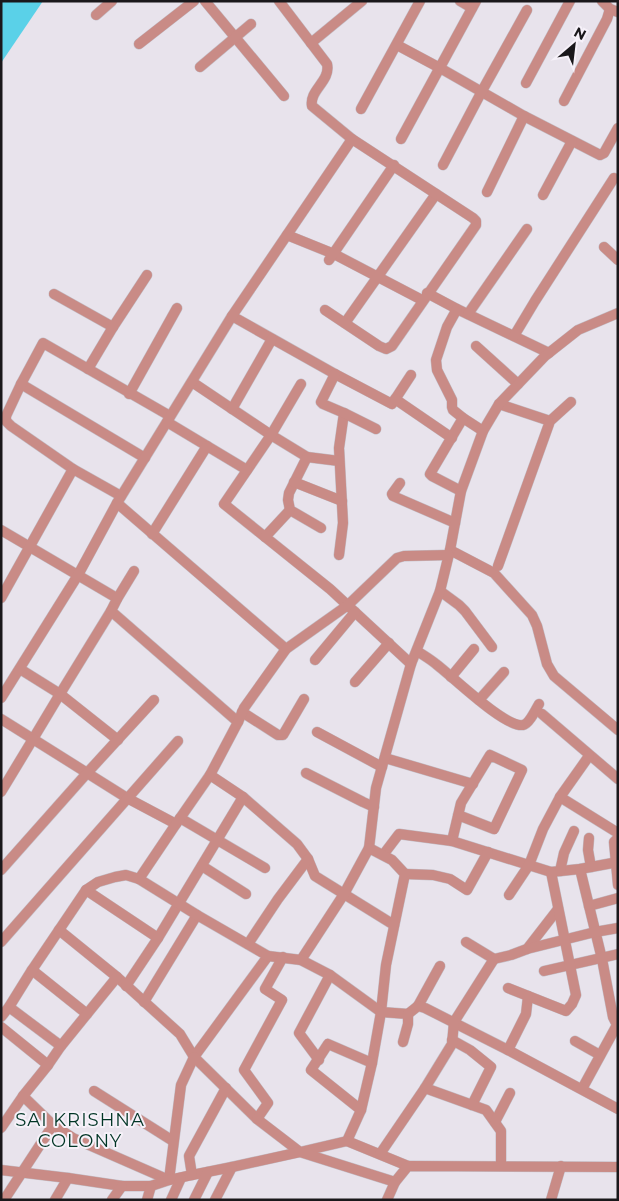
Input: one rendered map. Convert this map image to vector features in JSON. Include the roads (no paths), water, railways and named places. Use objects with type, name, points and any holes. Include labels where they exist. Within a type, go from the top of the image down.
[{"type":"street","points":[[96,15],[112,1]]},
{"type":"street","points":[[140,44],[194,1]]},
{"type":"street","points":[[206,1],[284,96]]},
{"type":"street","points":[[279,1],[327,64],[326,76],[312,97],[312,106],[352,139],[476,221],[476,225],[392,346],[386,349],[379,346],[325,310]]},
{"type":"street","points":[[310,43],[362,1]]},
{"type":"street","points":[[361,110],[420,1]]},
{"type":"street","points":[[400,139],[474,5],[460,1]]},
{"type":"street","points":[[526,83],[570,1]]},
{"type":"street","points":[[564,101],[607,19],[614,10],[602,1]]},
{"type":"street","points":[[444,166],[482,91],[527,10]]},
{"type":"street","points":[[200,67],[251,24]]},
{"type":"street","points":[[397,45],[524,116],[600,155],[602,155],[618,128]]},
{"type":"street","points":[[486,192],[524,116]]},
{"type":"street","points":[[1,698],[78,575],[119,500],[232,316],[352,139]]},
{"type":"street","points":[[542,194],[572,141]]},
{"type":"street","points":[[332,257],[394,165]]},
{"type":"street","points":[[514,336],[534,301],[614,178]]},
{"type":"street","points":[[345,324],[436,194]]},
{"type":"street","points":[[468,314],[527,229]]},
{"type":"street","points":[[287,235],[332,257],[468,314],[549,353]]},
{"type":"street","points":[[604,247],[618,260]]},
{"type":"street","points":[[88,369],[147,275]]},
{"type":"street","points":[[54,294],[113,327]]},
{"type":"street","points":[[129,394],[177,308]]},
{"type":"street","points":[[456,309],[447,327],[436,360],[437,370],[452,400],[452,407],[463,418],[483,431]]},
{"type":"street","points":[[301,960],[344,894],[369,848],[376,788],[411,664],[440,591],[450,552],[460,491],[483,431],[499,404],[549,353],[578,330],[618,313]]},
{"type":"street","points":[[232,316],[392,404],[411,375]]},
{"type":"street","points":[[232,409],[272,339]]},
{"type":"street","points":[[247,470],[129,394],[43,343],[6,416],[6,421],[11,426],[119,500],[152,534],[286,649]]},
{"type":"street","points":[[476,346],[518,384]]},
{"type":"street","points":[[335,374],[322,402],[323,404],[376,429]]},
{"type":"street","points":[[192,382],[307,457],[339,461]]},
{"type":"street","points":[[21,384],[145,458]]},
{"type":"street","points":[[301,384],[272,435],[224,504],[330,589],[411,664]]},
{"type":"street","points":[[395,399],[452,438]]},
{"type":"street","points":[[498,566],[549,422],[571,402]]},
{"type":"street","points":[[499,404],[549,422]]},
{"type":"street","points":[[339,555],[343,523],[338,448],[344,413]]},
{"type":"street","points":[[460,491],[430,474],[463,418]]},
{"type":"street","points":[[152,534],[207,446]]},
{"type":"street","points":[[307,457],[289,493],[288,500],[290,510],[320,528]]},
{"type":"street","points":[[1,598],[5,583],[30,547],[73,468]]},
{"type":"street","points":[[294,482],[342,501]]},
{"type":"street","points":[[400,482],[392,494],[393,496],[455,523]]},
{"type":"street","points":[[265,537],[290,510]]},
{"type":"street","points":[[1,530],[117,599]]},
{"type":"street","points":[[315,660],[352,609],[397,558],[450,552],[489,569],[499,578],[535,620],[547,664],[554,676],[618,730]]},
{"type":"street","points":[[1,792],[134,571]]},
{"type":"street","points":[[440,591],[465,611],[492,647]]},
{"type":"street","points":[[139,880],[210,775],[240,717],[286,649],[352,609]]},
{"type":"street","points":[[111,611],[240,717],[278,735],[283,735],[304,699]]},
{"type":"street","points":[[354,682],[389,642]]},
{"type":"street","points":[[452,677],[474,649]]},
{"type":"street","points":[[416,651],[502,717],[516,724],[526,724],[539,704]]},
{"type":"street","points":[[20,669],[60,694],[118,740]]},
{"type":"street","points":[[480,700],[504,672]]},
{"type":"street","points":[[1,870],[154,700]]},
{"type":"street","points":[[542,714],[618,779]]},
{"type":"street","points":[[1,719],[128,798],[218,840],[265,868]]},
{"type":"street","points":[[317,732],[384,763],[473,784]]},
{"type":"street","points":[[1,942],[178,741]]},
{"type":"street","points":[[452,841],[458,815],[461,803],[490,755],[522,770],[494,829],[458,815]]},
{"type":"street","points":[[509,895],[529,865],[543,829],[560,797],[589,756]]},
{"type":"street","points":[[306,773],[374,807]]},
{"type":"street","points":[[210,775],[243,797],[297,844],[308,859],[315,876],[394,925]]},
{"type":"street","points":[[126,986],[158,938],[243,797]]},
{"type":"street","points":[[560,797],[618,833]]},
{"type":"street","points":[[508,988],[566,1011],[572,1004],[576,994],[558,909],[556,871],[574,831]]},
{"type":"street","points":[[383,856],[399,834],[452,841],[529,865],[556,871],[616,863]]},
{"type":"street","points":[[589,838],[588,850],[591,867]]},
{"type":"street","points":[[618,838],[614,842],[618,885]]},
{"type":"street","points":[[369,848],[392,860],[405,874],[433,875],[450,879],[467,890],[488,852]]},
{"type":"street","points":[[248,944],[278,898],[308,859]]},
{"type":"street","points":[[202,866],[246,894]]},
{"type":"street","points":[[580,869],[602,959],[613,988],[617,1025],[582,1089]]},
{"type":"street","points":[[347,1141],[361,1110],[372,1062],[381,1012],[386,965],[405,874]]},
{"type":"street","points":[[1,1017],[86,890],[98,882],[126,875],[139,880],[268,956],[301,960],[330,975],[381,1012],[408,1014],[418,1006],[440,966]]},
{"type":"street","points":[[86,890],[158,938]]},
{"type":"street","points":[[589,906],[618,898]]},
{"type":"street","points":[[527,949],[558,909]]},
{"type":"street","points":[[144,1002],[197,915]]},
{"type":"street","points":[[380,1154],[425,1088],[452,1044],[454,1022],[494,959],[565,939],[618,928]]},
{"type":"street","points":[[59,930],[117,977],[180,1034],[194,1057],[257,1119],[300,1152],[395,1182]]},
{"type":"street","points":[[466,942],[494,959]]},
{"type":"street","points":[[544,971],[618,954]]},
{"type":"street","points":[[168,1180],[181,1085],[194,1057],[268,956]]},
{"type":"street","points":[[257,1119],[268,1103],[244,1070],[282,1000],[265,989],[283,957]]},
{"type":"street","points":[[32,970],[88,1014]]},
{"type":"street","points":[[318,1060],[300,1033],[330,975]]},
{"type":"street","points":[[1,1128],[61,1046],[117,977]]},
{"type":"street","points":[[508,1050],[526,1014],[528,996]]},
{"type":"street","points":[[418,1006],[454,1022],[618,1109]]},
{"type":"street","points":[[9,1007],[61,1046]]},
{"type":"street","points":[[403,1042],[408,1024],[408,1014]]},
{"type":"street","points":[[1,1026],[48,1065]]},
{"type":"street","points":[[452,1040],[470,1050],[491,1067],[472,1105]]},
{"type":"street","points":[[575,1041],[600,1055]]},
{"type":"street","points":[[361,1110],[311,1070],[328,1044],[372,1062]]},
{"type":"street","points":[[192,1174],[189,1156],[226,1088]]},
{"type":"street","points":[[425,1088],[486,1110],[501,1131],[502,1165]]},
{"type":"street","points":[[94,1090],[173,1141]]},
{"type":"street","points":[[495,1122],[510,1093]]},
{"type":"street","points":[[23,1096],[53,1125],[73,1138],[168,1180]]},
{"type":"street","points":[[4,1200],[53,1125]]},
{"type":"street","points":[[1,1170],[122,1186],[152,1186],[192,1174],[347,1141],[408,1166],[618,1166]]},
{"type":"street","points":[[387,1200],[395,1182],[408,1166]]},
{"type":"street","points":[[554,1199],[561,1166]]},
{"type":"street","points":[[215,1200],[232,1167]]},
{"type":"street","points":[[194,1200],[208,1172]]},
{"type":"street","points":[[55,1200],[68,1178]]},
{"type":"street","points":[[172,1200],[181,1178]]},
{"type":"street","points":[[112,1200],[122,1186]]},
{"type":"street","points":[[147,1200],[152,1186]]},
{"type":"water","points":[[1,1],[43,1],[1,63]]},
{"type":"district","name":"SAI KRISHNA COLONY","points":[[80,1130]]}]
